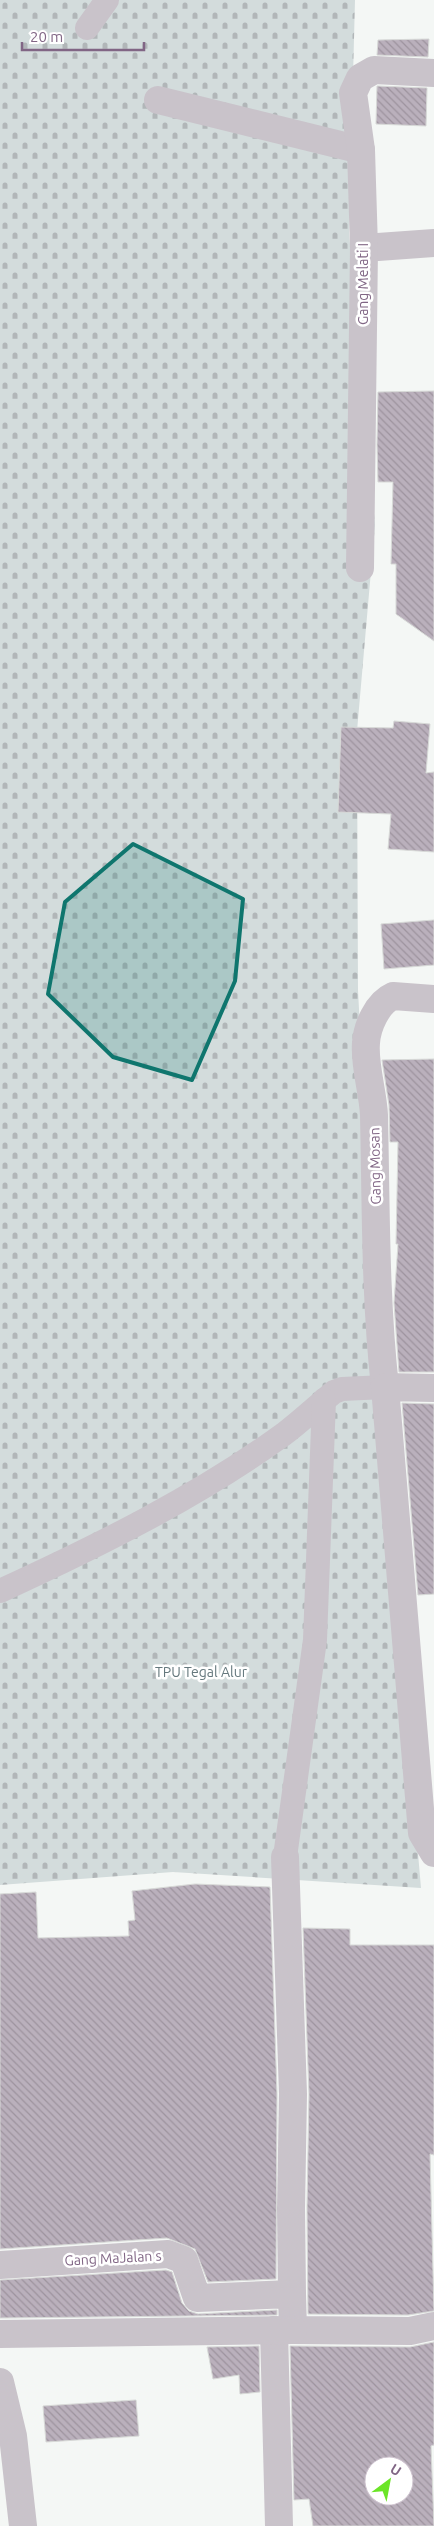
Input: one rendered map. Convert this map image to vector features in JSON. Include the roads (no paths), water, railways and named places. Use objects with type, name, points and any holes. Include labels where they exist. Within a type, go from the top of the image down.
[{"type":"street","name":"Gang Melati I","points":[[360,568],[364,248],[361,150],[353,93],[360,78],[374,70],[434,73]]},
{"type":"street","points":[[158,100],[361,150]]},
{"type":"street","points":[[364,248],[434,242]]},
{"type":"street","name":"Gang Mosan","points":[[385,1387],[377,1254],[374,1104],[366,1044],[373,1018],[387,999],[393,996],[434,1000]]},
{"type":"street","points":[[434,1388],[385,1387],[422,1833],[434,1853]]},
{"type":"street","points":[[279,2526],[284,2330],[292,2294],[290,2208],[293,2094],[285,1857]]},
{"type":"street","name":"Gang MaJalan s","points":[[0,2265],[168,2254],[184,2260],[197,2298],[292,2294]]},
{"type":"street","points":[[0,2334],[284,2330],[410,2331],[434,2326]]},
{"type":"street","points":[[0,2382],[13,2436],[23,2526]]},
{"type":"lane","points":[[87,28],[107,0]]},
{"type":"lane","points":[[0,1591],[70,1559],[213,1481],[285,1433],[324,1400],[342,1389],[385,1387]]},
{"type":"lane","points":[[285,1857],[315,1640],[324,1400]]},
{"type":"park label","name":"TPU Tegal Alur","points":[[201,1672]]}]
